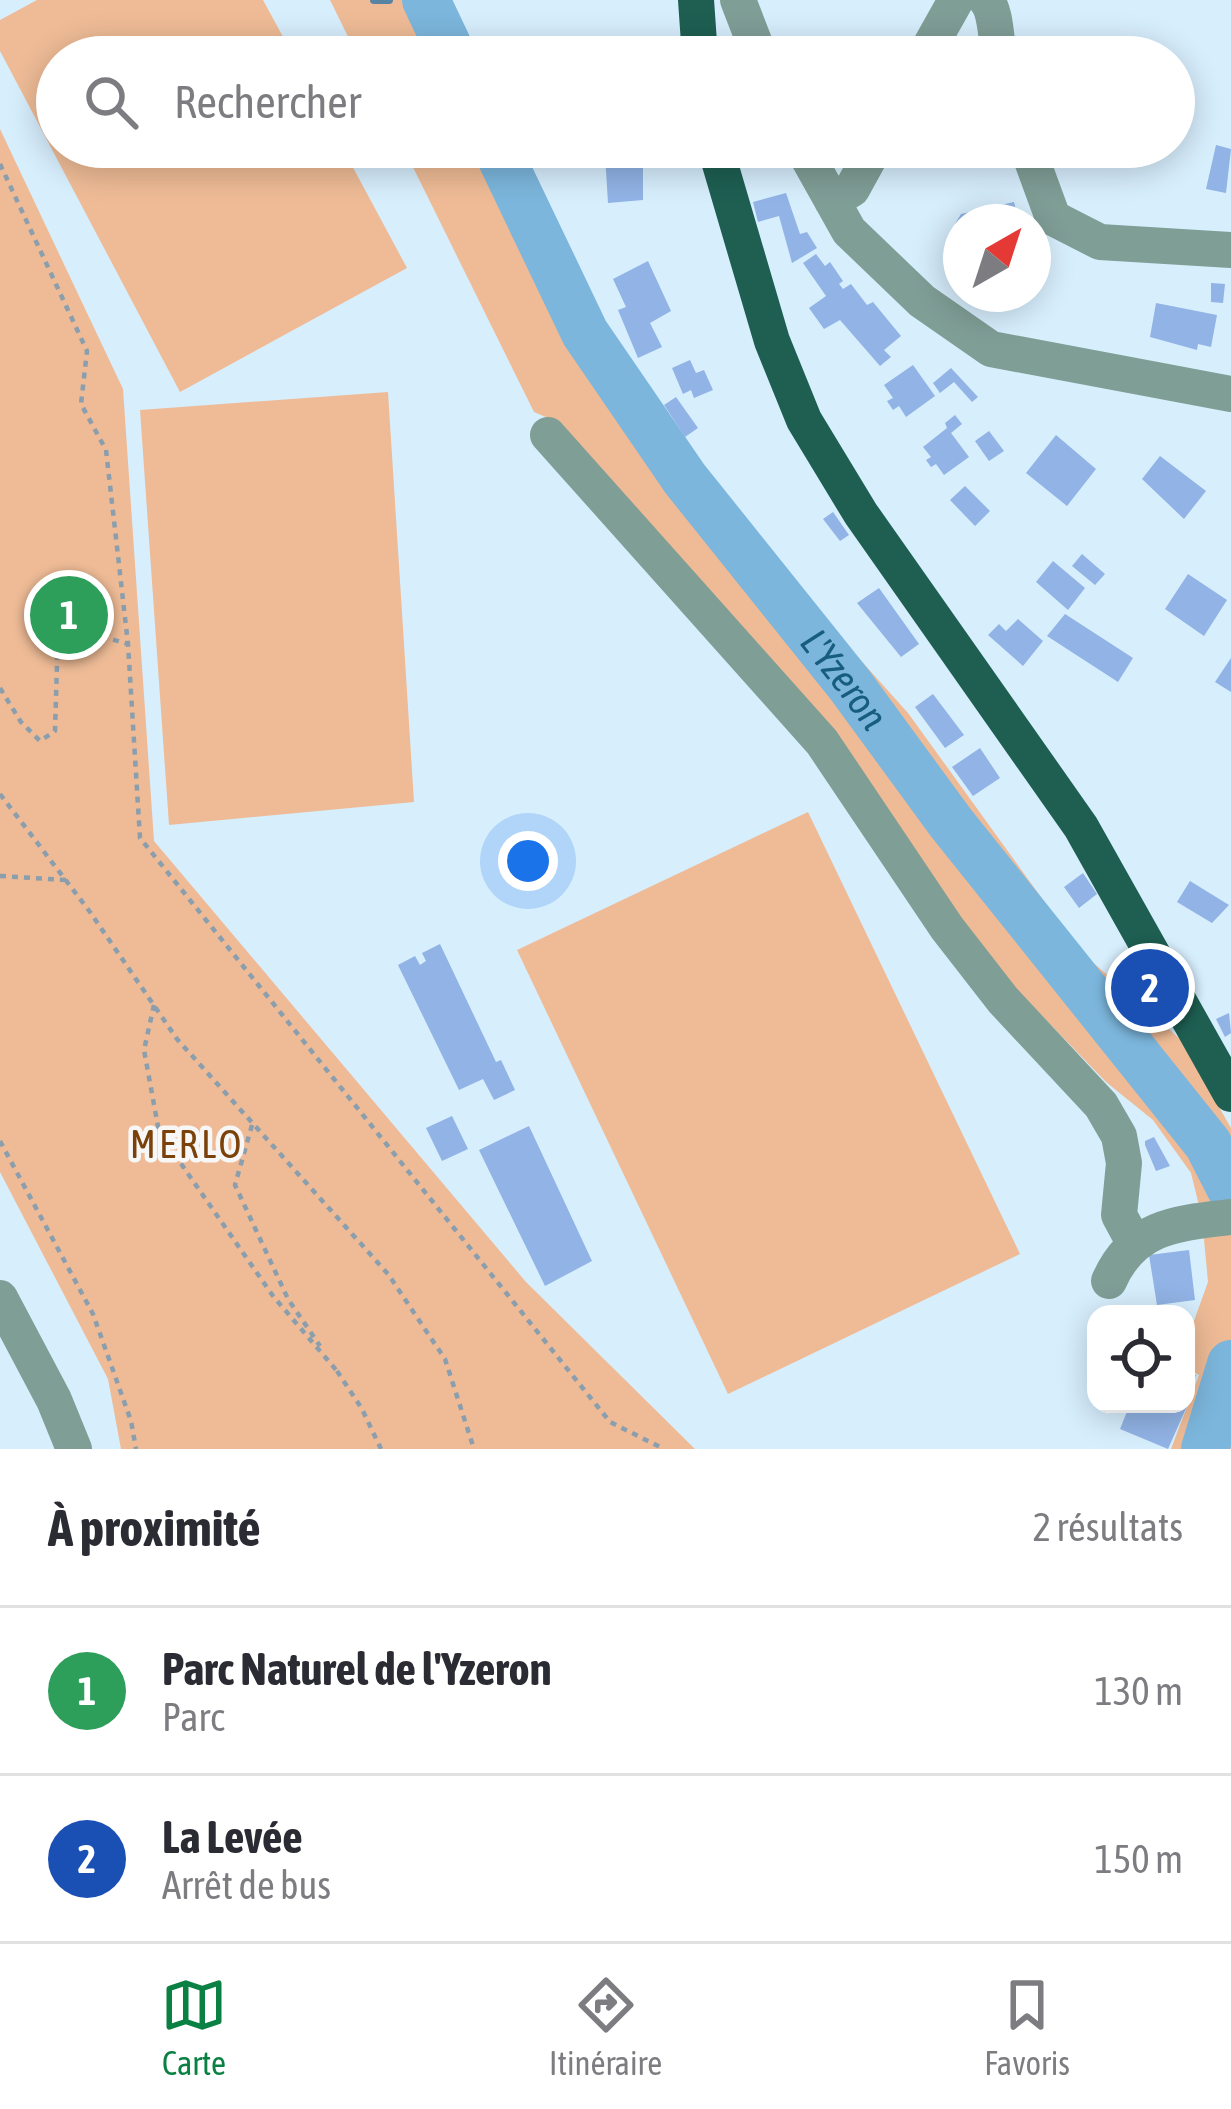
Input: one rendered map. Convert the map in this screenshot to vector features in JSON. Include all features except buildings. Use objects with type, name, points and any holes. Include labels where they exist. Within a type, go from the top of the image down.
[{"type":"main road","points":[[696,0],[699,36]]},
{"type":"main road","points":[[721,168],[772,341],[805,420],[861,514],[1081,827],[1231,1094]]},
{"type":"street","points":[[738,0],[752,36]]},
{"type":"street","points":[[936,36],[956,0]]},
{"type":"street","points":[[814,168],[841,216],[922,301],[991,349],[1231,394]]},
{"type":"street","points":[[841,216],[864,168]]},
{"type":"street","points":[[1035,168],[1053,218],[1100,242],[1231,250]]},
{"type":"street","points":[[548,435],[822,742],[975,964],[1101,1105],[1119,1136],[1124,1163],[1119,1215],[1133,1241]]},
{"type":"street","points":[[1109,1281],[1133,1241],[1214,1219]]},
{"type":"street","points":[[0,1298],[54,1400],[74,1449]]},
{"type":"path","points":[[0,164],[88,351],[81,404],[106,450],[128,644],[140,838],[610,1422],[664,1449]]},
{"type":"path","points":[[0,688],[21,722],[40,741],[55,731],[58,597],[73,589],[111,639],[128,644]]},
{"type":"path","points":[[0,794],[177,1039],[388,1274],[445,1359],[474,1449]]},
{"type":"path","points":[[0,876],[66,880]]},
{"type":"path","points":[[154,1005],[144,1050],[159,1132],[273,1296],[337,1371]]},
{"type":"path","points":[[252,1125],[235,1185],[288,1299],[337,1371],[381,1449]]},
{"type":"path","points":[[0,1141],[93,1314],[131,1421],[136,1449]]},
{"type":"shaded area","points":[[37,0],[263,0],[283,36],[36,36],[36,119],[0,51],[0,20]]},
{"type":"shaded area","points":[[330,0],[445,0],[458,36],[348,36]]},
{"type":"shaded area","points":[[0,129],[123,389],[154,841],[526,1282],[695,1449],[121,1449],[108,1379],[0,1172]]},
{"type":"shaded area","points":[[62,168],[353,168],[407,268],[180,392]]},
{"type":"shaded area","points":[[413,168],[522,168],[640,387],[778,568],[908,713],[1080,951],[1180,1039],[1231,1128],[1231,1449],[1171,1449],[1185,1413],[1195,1413],[1199,1375],[1195,1373],[1195,1318],[1208,1282],[1202,1218],[1191,1173],[1153,1120],[1106,1082],[960,931],[562,424],[534,412]]},
{"type":"shaded area","points":[[388,392],[414,802],[169,825],[140,410]]},
{"type":"shaded area","points":[[808,812],[1020,1254],[728,1394],[517,950]]},
{"type":"waterway","points":[[374,0],[389,0]]},
{"type":"waterway","name":"L'Yzeron","points":[[426,0],[443,36]]},
{"type":"waterway","name":"L'Yzeron","points":[[506,168],[585,333],[685,479],[1208,1144],[1231,1189]]},
{"type":"waterway","name":"L'Yzeron","points":[[1205,1449],[1231,1364]]},
{"type":"place","name":"Parc Naturel de l'Yzeron","points":[[69,615]]},
{"type":"place","name":"La Levée","points":[[1150,988]]},
{"type":"district","name":"MERLO","points":[[187,1144]]}]
